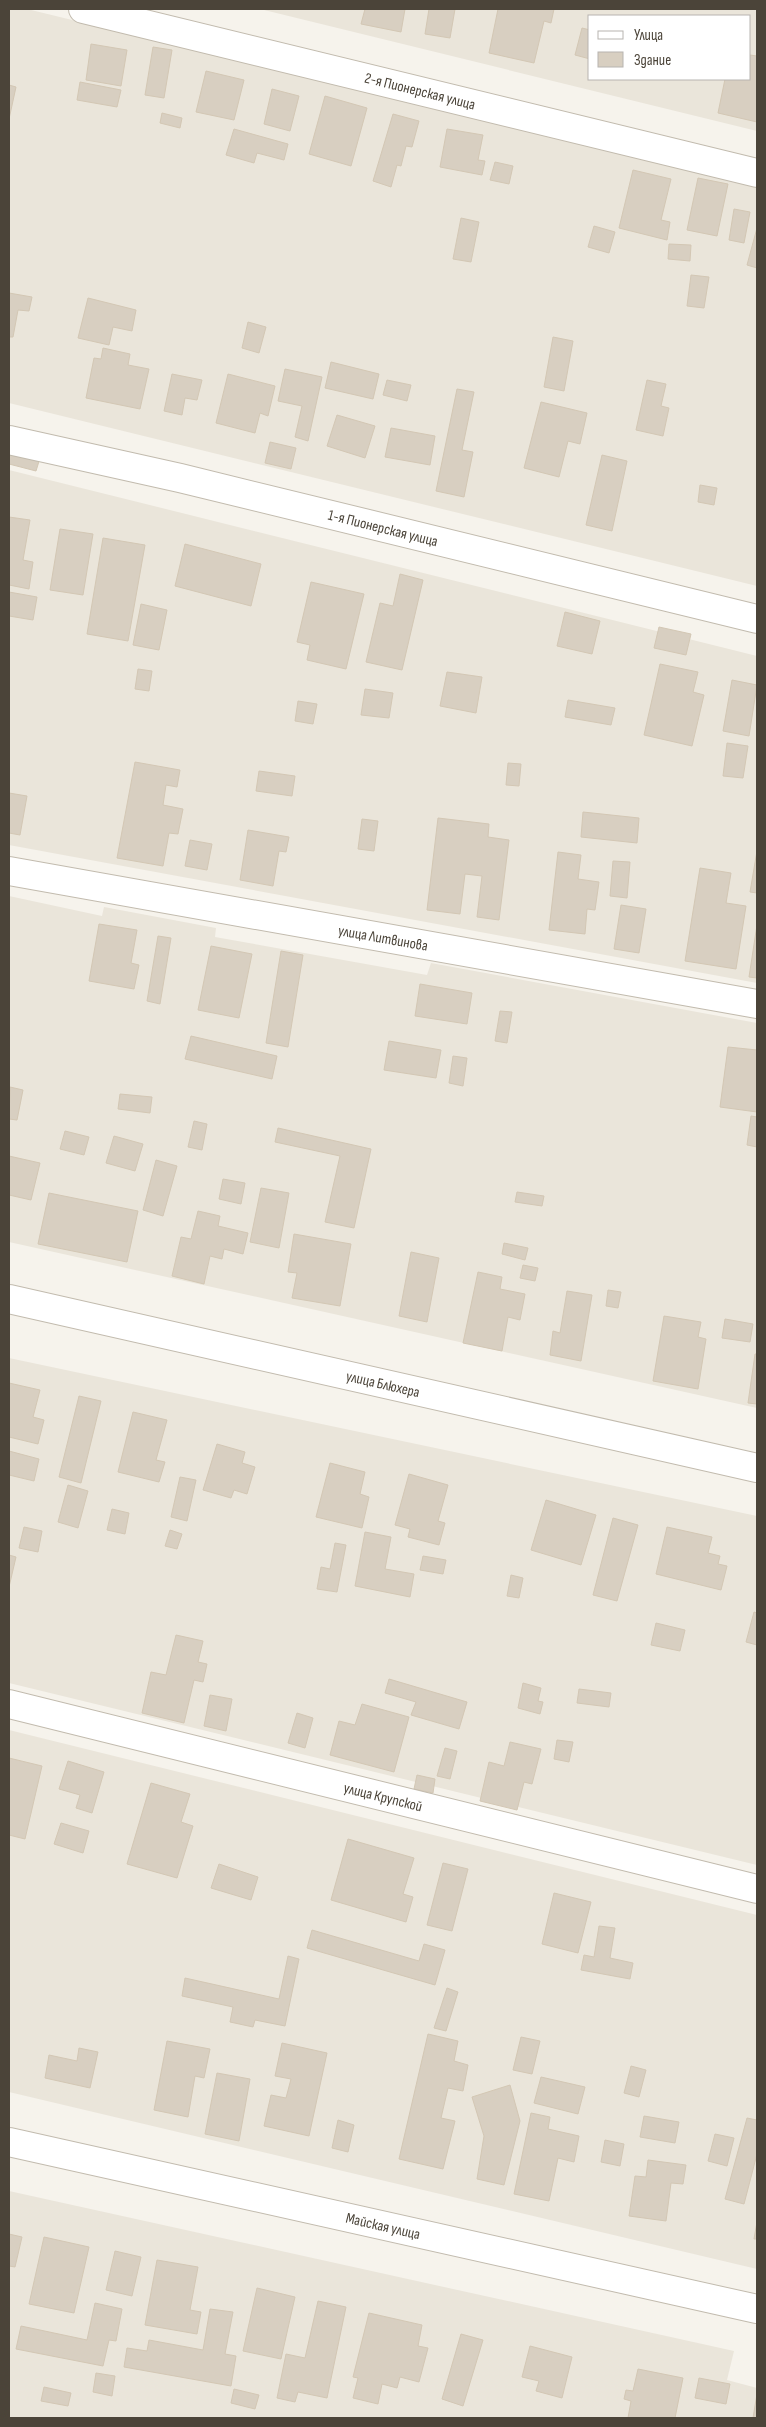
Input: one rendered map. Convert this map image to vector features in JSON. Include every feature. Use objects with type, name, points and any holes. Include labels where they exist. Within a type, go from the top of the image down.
[{"type":"street","name":"2-я Пионерская улица","points":[[83,9],[757,173]]},
{"type":"street","name":"1-я Пионерская улица","points":[[9,440],[180,478],[757,618]]},
{"type":"street","name":"улица Литвинова","points":[[9,871],[757,1004]]},
{"type":"street","name":"улица Блюхера","points":[[9,1299],[757,1468]]},
{"type":"street","name":"улица Крупской","points":[[9,1704],[757,1889]]},
{"type":"street","name":"Майская улица","points":[[9,2142],[757,2309]]},
{"type":"shaded area","points":[[9,9],[27,9],[757,187],[757,586],[9,403]]},
{"type":"shaded area","points":[[260,9],[757,9],[757,131]]},
{"type":"shaded area","points":[[9,470],[757,656],[757,983],[9,845]]},
{"type":"shaded area","points":[[9,896],[102,916],[104,907],[216,928],[215,937],[427,975],[431,963],[757,1023],[757,1408],[9,1242]]},
{"type":"shaded area","points":[[9,1358],[757,1516],[757,1865],[9,1683]]},
{"type":"shaded area","points":[[9,1730],[757,1915],[757,2269],[9,2092]]},
{"type":"shaded area","points":[[9,2191],[734,2351],[727,2380],[757,2388],[757,2418],[9,2418]]},
{"type":"building","points":[[365,9],[405,9],[401,32],[361,24]]},
{"type":"building","points":[[429,9],[455,9],[450,38],[425,34]]},
{"type":"building","points":[[498,9],[554,9],[551,23],[544,21],[534,63],[489,53]]},
{"type":"building","points":[[582,28],[588,30],[588,58],[575,55]]},
{"type":"building","points":[[91,44],[127,50],[121,86],[86,80]]},
{"type":"building","points":[[153,47],[172,50],[164,98],[145,95]]},
{"type":"building","points":[[751,55],[757,56],[757,122],[718,113],[725,80],[751,80]]},
{"type":"building","points":[[206,71],[244,80],[234,120],[196,112]]},
{"type":"building","points":[[80,82],[121,90],[117,107],[77,100]]},
{"type":"building","points":[[9,85],[16,87],[9,119]]},
{"type":"building","points":[[272,89],[299,96],[290,131],[264,124]]},
{"type":"building","points":[[325,96],[367,108],[351,166],[309,154]]},
{"type":"building","points":[[162,113],[182,118],[180,128],[160,123]]},
{"type":"building","points":[[393,114],[419,121],[412,147],[406,146],[401,166],[397,165],[391,187],[373,181]]},
{"type":"building","points":[[234,129],[288,144],[284,160],[257,153],[254,163],[226,155]]},
{"type":"building","points":[[447,129],[483,135],[478,160],[485,161],[482,175],[440,167]]},
{"type":"building","points":[[495,162],[513,166],[509,184],[490,180]]},
{"type":"building","points":[[633,170],[671,179],[661,220],[670,222],[667,240],[619,228]]},
{"type":"building","points":[[698,178],[728,184],[717,236],[687,230]]},
{"type":"building","points":[[734,209],[750,212],[744,243],[729,240]]},
{"type":"building","points":[[461,218],[479,222],[471,262],[453,259]]},
{"type":"building","points":[[594,226],[615,232],[609,253],[588,247]]},
{"type":"building","points":[[757,228],[757,268],[747,265]]},
{"type":"building","points":[[669,244],[691,245],[690,261],[668,259]]},
{"type":"building","points":[[691,275],[709,277],[704,308],[687,306]]},
{"type":"building","points":[[9,293],[32,297],[29,311],[18,310],[13,337],[9,337]]},
{"type":"building","points":[[88,298],[136,310],[132,331],[113,327],[109,345],[78,338]]},
{"type":"building","points":[[248,322],[266,327],[259,353],[242,348]]},
{"type":"building","points":[[553,337],[573,341],[564,391],[544,387]]},
{"type":"building","points":[[103,348],[130,354],[128,365],[149,369],[140,409],[86,398],[94,358],[101,359]]},
{"type":"building","points":[[331,362],[379,374],[373,399],[325,388]]},
{"type":"building","points":[[285,369],[322,377],[308,441],[295,437],[302,406],[278,401]]},
{"type":"building","points":[[172,374],[202,380],[197,400],[185,398],[182,415],[164,411]]},
{"type":"building","points":[[228,374],[275,386],[268,416],[260,413],[255,433],[216,423]]},
{"type":"building","points":[[387,380],[411,385],[407,401],[383,395]]},
{"type":"building","points":[[647,380],[666,384],[661,406],[669,408],[663,436],[636,430]]},
{"type":"building","points":[[457,389],[474,392],[462,450],[473,452],[464,497],[436,491]]},
{"type":"building","points":[[541,402],[587,413],[580,444],[568,441],[559,477],[524,468]]},
{"type":"building","points":[[337,415],[375,426],[365,458],[327,446]]},
{"type":"building","points":[[391,428],[435,436],[430,465],[385,457]]},
{"type":"building","points":[[270,442],[296,448],[291,469],[265,463]]},
{"type":"building","points":[[9,450],[40,458],[36,471],[9,464]]},
{"type":"building","points":[[602,455],[627,461],[612,531],[586,525]]},
{"type":"building","points":[[700,485],[717,488],[714,505],[698,502]]},
{"type":"building","points":[[9,517],[30,520],[23,560],[33,562],[29,589],[9,585]]},
{"type":"building","points":[[60,529],[93,534],[83,595],[50,590]]},
{"type":"building","points":[[103,538],[145,545],[128,641],[87,634]]},
{"type":"building","points":[[185,544],[261,564],[251,606],[175,586]]},
{"type":"building","points":[[400,574],[423,580],[402,670],[366,662],[380,603],[393,606]]},
{"type":"building","points":[[311,582],[364,594],[346,669],[307,660],[310,645],[297,642]]},
{"type":"building","points":[[9,592],[37,597],[33,620],[9,616]]},
{"type":"building","points":[[141,604],[167,610],[159,650],[133,645]]},
{"type":"building","points":[[565,612],[600,621],[592,654],[557,646]]},
{"type":"building","points":[[659,627],[691,634],[686,655],[654,648]]},
{"type":"building","points":[[660,664],[698,672],[693,692],[704,695],[692,746],[644,735]]},
{"type":"building","points":[[138,669],[152,671],[149,691],[135,689]]},
{"type":"building","points":[[447,672],[482,677],[476,713],[440,706]]},
{"type":"building","points":[[732,680],[757,685],[749,736],[723,731]]},
{"type":"building","points":[[365,689],[393,693],[389,718],[361,715]]},
{"type":"building","points":[[568,700],[615,708],[611,725],[565,717]]},
{"type":"building","points":[[298,701],[317,704],[313,724],[295,721]]},
{"type":"building","points":[[727,743],[748,746],[743,778],[723,776]]},
{"type":"building","points":[[135,762],[180,770],[177,787],[166,785],[163,805],[183,809],[178,834],[169,833],[163,866],[117,858]]},
{"type":"building","points":[[508,763],[521,764],[519,786],[506,785]]},
{"type":"building","points":[[259,771],[295,776],[292,796],[256,791]]},
{"type":"building","points":[[9,793],[27,796],[20,835],[9,833]]},
{"type":"building","points":[[583,812],[639,818],[637,843],[581,837]]},
{"type":"building","points":[[438,818],[489,824],[488,837],[509,840],[499,920],[477,917],[482,876],[465,874],[460,914],[427,910]]},
{"type":"building","points":[[362,819],[378,821],[374,851],[358,849]]},
{"type":"building","points":[[248,830],[289,837],[286,852],[279,851],[273,886],[240,880]]},
{"type":"building","points":[[190,840],[212,844],[207,870],[185,866]]},
{"type":"building","points":[[757,851],[757,893],[750,892]]},
{"type":"building","points":[[558,852],[581,855],[578,879],[599,882],[595,910],[587,909],[585,934],[549,930]]},
{"type":"building","points":[[613,861],[630,862],[627,898],[610,896]]},
{"type":"building","points":[[700,868],[731,873],[726,903],[746,906],[736,969],[685,961]]},
{"type":"building","points":[[621,905],[646,909],[639,953],[614,949]]},
{"type":"building","points":[[99,924],[137,930],[131,963],[139,965],[134,989],[89,981]]},
{"type":"building","points":[[757,925],[757,978],[749,977]]},
{"type":"building","points":[[158,936],[171,938],[160,1004],[147,1001]]},
{"type":"building","points":[[211,946],[252,954],[239,1018],[198,1010]]},
{"type":"building","points":[[281,951],[303,955],[288,1047],[266,1043]]},
{"type":"building","points":[[420,984],[472,993],[467,1024],[415,1016]]},
{"type":"building","points":[[500,1011],[512,1012],[507,1043],[495,1041]]},
{"type":"building","points":[[191,1036],[277,1056],[272,1079],[185,1059]]},
{"type":"building","points":[[389,1041],[441,1050],[436,1078],[384,1070]]},
{"type":"building","points":[[728,1047],[757,1050],[757,1112],[720,1107]]},
{"type":"building","points":[[453,1056],[467,1058],[463,1086],[449,1083]]},
{"type":"building","points":[[10,1087],[23,1090],[17,1120],[9,1119]]},
{"type":"building","points":[[120,1094],[152,1097],[150,1113],[118,1109]]},
{"type":"building","points":[[751,1116],[757,1117],[757,1147],[747,1145]]},
{"type":"building","points":[[194,1121],[207,1124],[202,1150],[188,1147]]},
{"type":"building","points":[[278,1128],[371,1149],[354,1228],[325,1222],[340,1156],[275,1142]]},
{"type":"building","points":[[65,1131],[89,1137],[84,1155],[60,1149]]},
{"type":"building","points":[[114,1136],[143,1144],[135,1171],[106,1163]]},
{"type":"building","points":[[9,1156],[40,1163],[31,1200],[9,1195]]},
{"type":"building","points":[[156,1160],[177,1166],[163,1216],[143,1210]]},
{"type":"building","points":[[223,1179],[245,1183],[241,1204],[219,1199]]},
{"type":"building","points":[[261,1188],[289,1193],[279,1248],[250,1242]]},
{"type":"building","points":[[517,1192],[544,1196],[542,1206],[515,1202]]},
{"type":"building","points":[[49,1193],[138,1211],[127,1262],[38,1244]]},
{"type":"building","points":[[198,1211],[220,1216],[218,1226],[248,1233],[243,1254],[224,1249],[222,1259],[210,1256],[204,1284],[172,1276],[181,1237],[191,1239]]},
{"type":"building","points":[[294,1234],[351,1244],[340,1306],[292,1298],[297,1273],[288,1272]]},
{"type":"building","points":[[504,1243],[528,1248],[525,1260],[502,1254]]},
{"type":"building","points":[[411,1252],[439,1258],[427,1322],[399,1316]]},
{"type":"building","points":[[523,1265],[538,1268],[535,1281],[520,1278]]},
{"type":"building","points":[[478,1272],[502,1277],[500,1289],[525,1294],[520,1320],[508,1317],[502,1351],[463,1343]]},
{"type":"building","points":[[608,1290],[621,1292],[618,1308],[606,1306]]},
{"type":"building","points":[[567,1291],[592,1295],[581,1361],[550,1355],[553,1331],[560,1333]]},
{"type":"building","points":[[664,1316],[701,1322],[698,1337],[706,1339],[698,1389],[653,1381]]},
{"type":"building","points":[[725,1319],[753,1324],[750,1342],[722,1338]]},
{"type":"building","points":[[755,1354],[757,1354],[757,1404],[748,1403]]},
{"type":"building","points":[[9,1383],[40,1390],[33,1417],[44,1420],[38,1444],[9,1437]]},
{"type":"building","points":[[79,1396],[101,1401],[81,1483],[59,1477]]},
{"type":"building","points":[[133,1412],[167,1420],[156,1460],[165,1462],[159,1482],[118,1472]]},
{"type":"building","points":[[217,1444],[245,1452],[242,1463],[255,1467],[247,1494],[234,1490],[231,1498],[203,1490]]},
{"type":"building","points":[[9,1451],[39,1459],[34,1481],[9,1475]]},
{"type":"building","points":[[330,1463],[365,1472],[360,1494],[369,1497],[362,1528],[316,1517]]},
{"type":"building","points":[[409,1474],[448,1485],[438,1521],[445,1523],[439,1545],[408,1537],[410,1529],[395,1525]]},
{"type":"building","points":[[180,1477],[196,1480],[187,1521],[171,1517]]},
{"type":"building","points":[[68,1485],[88,1491],[78,1528],[58,1522]]},
{"type":"building","points":[[546,1500],[596,1515],[581,1565],[531,1550]]},
{"type":"building","points":[[112,1509],[129,1513],[125,1534],[107,1530]]},
{"type":"building","points":[[613,1518],[638,1525],[617,1601],[593,1595]]},
{"type":"building","points":[[24,1527],[42,1531],[38,1552],[19,1548]]},
{"type":"building","points":[[667,1527],[712,1537],[708,1553],[720,1556],[718,1564],[727,1566],[721,1590],[656,1574]]},
{"type":"building","points":[[170,1530],[182,1534],[177,1549],[165,1546]]},
{"type":"building","points":[[365,1532],[391,1537],[385,1569],[414,1574],[410,1597],[355,1586]]},
{"type":"building","points":[[335,1543],[346,1545],[337,1592],[317,1589],[321,1567],[330,1569]]},
{"type":"building","points":[[9,1555],[16,1557],[9,1587]]},
{"type":"building","points":[[423,1556],[446,1560],[443,1574],[420,1570]]},
{"type":"building","points":[[511,1575],[523,1578],[519,1598],[507,1596]]},
{"type":"building","points":[[754,1612],[757,1613],[757,1645],[746,1642]]},
{"type":"building","points":[[656,1623],[685,1630],[680,1651],[651,1645]]},
{"type":"building","points":[[176,1635],[203,1641],[198,1662],[207,1664],[203,1682],[194,1680],[184,1723],[142,1713],[151,1672],[166,1675]]},
{"type":"building","points":[[389,1679],[467,1702],[459,1729],[411,1715],[416,1702],[385,1693]]},
{"type":"building","points":[[523,1683],[541,1688],[538,1701],[543,1702],[540,1714],[518,1708]]},
{"type":"building","points":[[579,1689],[611,1693],[609,1707],[577,1703]]},
{"type":"building","points":[[210,1695],[232,1699],[226,1731],[204,1726]]},
{"type":"building","points":[[362,1704],[409,1717],[394,1772],[330,1755],[339,1721],[355,1725]]},
{"type":"building","points":[[297,1713],[313,1718],[305,1748],[288,1743]]},
{"type":"building","points":[[557,1740],[573,1742],[569,1762],[554,1759]]},
{"type":"building","points":[[510,1742],[541,1749],[532,1784],[524,1782],[517,1810],[480,1801],[489,1762],[504,1766]]},
{"type":"building","points":[[445,1748],[457,1751],[450,1779],[437,1776]]},
{"type":"building","points":[[9,1758],[42,1766],[25,1839],[9,1835]]},
{"type":"building","points":[[68,1761],[104,1772],[92,1813],[76,1808],[80,1795],[59,1789]]},
{"type":"building","points":[[417,1775],[435,1779],[433,1793],[414,1789]]},
{"type":"building","points":[[151,1783],[190,1794],[181,1822],[193,1826],[177,1878],[127,1864]]},
{"type":"building","points":[[61,1823],[89,1831],[83,1853],[54,1844]]},
{"type":"building","points":[[348,1839],[414,1858],[403,1894],[413,1897],[406,1922],[331,1900]]},
{"type":"building","points":[[443,1863],[468,1869],[452,1931],[427,1925]]},
{"type":"building","points":[[219,1864],[258,1877],[251,1900],[211,1888]]},
{"type":"building","points":[[554,1893],[591,1902],[578,1953],[542,1944]]},
{"type":"building","points":[[599,1926],[615,1928],[610,1958],[633,1963],[630,1979],[581,1970],[584,1955],[594,1957]]},
{"type":"building","points":[[312,1930],[419,1961],[424,1944],[445,1950],[435,1985],[307,1948]]},
{"type":"building","points":[[288,1956],[299,1959],[285,2026],[255,2020],[253,2027],[230,2022],[233,2007],[182,1996],[185,1978],[279,1999]]},
{"type":"building","points":[[447,1988],[458,1992],[446,2031],[434,2028]]},
{"type":"building","points":[[428,2034],[458,2041],[454,2061],[468,2065],[463,2091],[448,2088],[441,2118],[455,2121],[443,2169],[399,2159]]},
{"type":"building","points":[[521,2037],[540,2041],[532,2074],[513,2070]]},
{"type":"building","points":[[167,2041],[210,2049],[204,2078],[195,2076],[188,2117],[154,2110]]},
{"type":"building","points":[[282,2043],[327,2053],[309,2136],[264,2126],[271,2095],[286,2098],[291,2079],[275,2076]]},
{"type":"building","points":[[79,2048],[98,2052],[90,2088],[45,2078],[49,2055],[77,2061]]},
{"type":"building","points":[[631,2066],[646,2070],[639,2097],[624,2093]]},
{"type":"building","points":[[217,2073],[250,2079],[239,2141],[205,2134]]},
{"type":"building","points":[[541,2077],[585,2087],[578,2114],[534,2103]]},
{"type":"building","points":[[510,2085],[520,2121],[504,2185],[477,2179],[484,2136],[472,2097]]},
{"type":"building","points":[[531,2113],[550,2117],[548,2129],[579,2136],[574,2162],[558,2158],[549,2201],[514,2194]]},
{"type":"building","points":[[644,2116],[679,2122],[675,2143],[640,2137]]},
{"type":"building","points":[[747,2118],[757,2120],[757,2154],[744,2204],[725,2199]]},
{"type":"building","points":[[338,2120],[354,2125],[348,2152],[332,2148]]},
{"type":"building","points":[[715,2134],[734,2138],[727,2166],[708,2161]]},
{"type":"building","points":[[605,2140],[624,2144],[620,2166],[601,2162]]},
{"type":"building","points":[[648,2160],[686,2165],[683,2184],[671,2183],[666,2221],[629,2216],[635,2176],[646,2177]]},
{"type":"building","points":[[757,2222],[757,2239],[754,2239]]},
{"type":"building","points":[[9,2234],[22,2237],[15,2267],[9,2266]]},
{"type":"building","points":[[44,2237],[89,2247],[74,2313],[29,2304]]},
{"type":"building","points":[[115,2251],[141,2257],[132,2296],[106,2290]]},
{"type":"building","points":[[157,2260],[198,2267],[190,2310],[201,2312],[197,2334],[145,2325]]},
{"type":"building","points":[[257,2288],[295,2297],[281,2359],[243,2351]]},
{"type":"building","points":[[318,2301],[346,2307],[327,2398],[298,2392],[295,2402],[277,2398],[286,2354],[305,2358]]},
{"type":"building","points":[[95,2303],[122,2309],[116,2341],[109,2340],[103,2366],[16,2349],[21,2326],[87,2340]]},
{"type":"building","points":[[210,2309],[233,2312],[225,2354],[236,2356],[231,2386],[124,2367],[127,2348],[147,2351],[149,2340],[203,2350]]},
{"type":"building","points":[[369,2313],[422,2325],[418,2346],[428,2348],[419,2382],[400,2377],[397,2388],[382,2384],[378,2404],[353,2398],[358,2378],[353,2377]]},
{"type":"building","points":[[461,2334],[483,2340],[463,2406],[442,2399]]},
{"type":"building","points":[[530,2346],[572,2357],[562,2398],[536,2391],[539,2381],[522,2377]]},
{"type":"building","points":[[638,2369],[683,2378],[675,2418],[628,2418],[631,2401],[624,2399],[626,2390],[633,2391]]},
{"type":"building","points":[[96,2373],[115,2376],[112,2396],[93,2392]]},
{"type":"building","points":[[699,2378],[730,2384],[726,2404],[695,2398]]},
{"type":"building","points":[[44,2387],[71,2393],[68,2406],[41,2401]]},
{"type":"building","points":[[234,2389],[259,2395],[255,2409],[231,2403]]},
{"type":"building","points":[[757,2394],[757,2418],[753,2418]]}]
